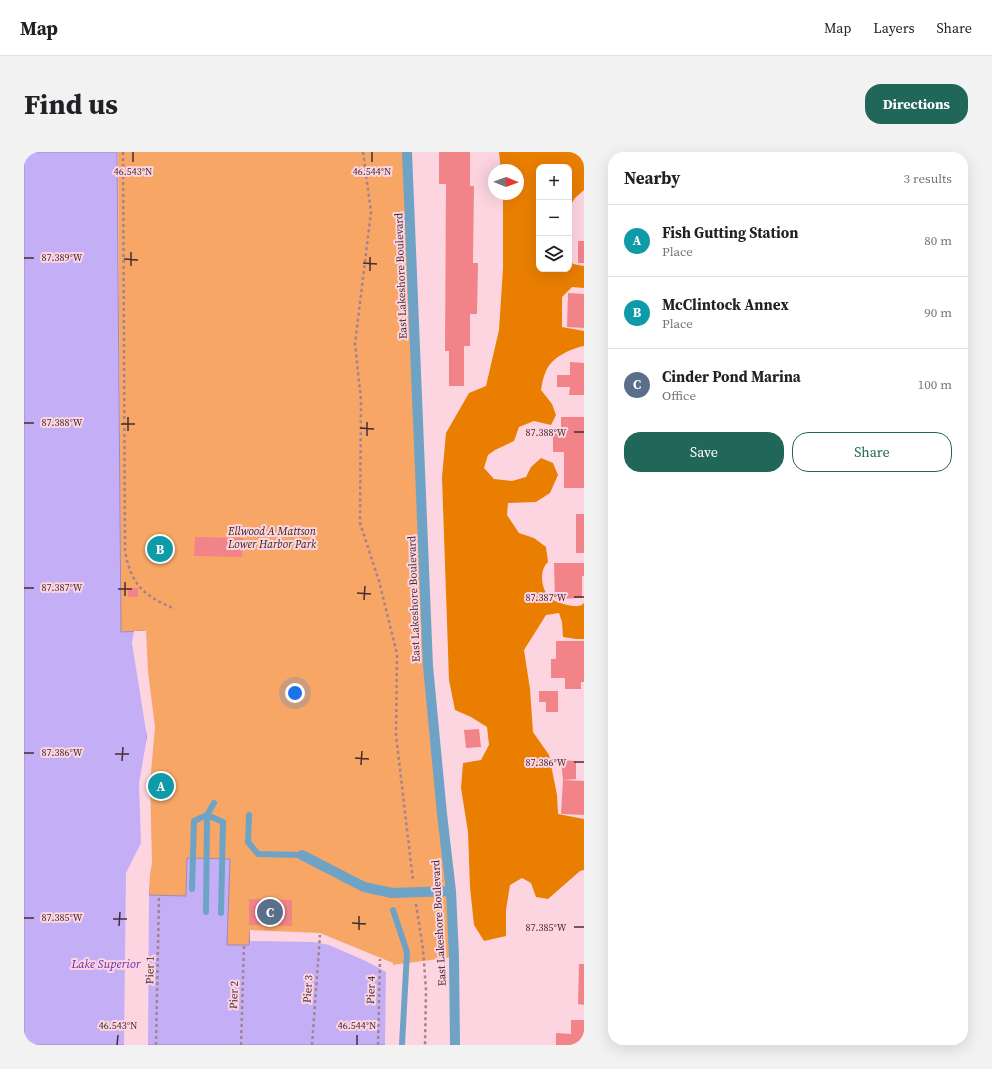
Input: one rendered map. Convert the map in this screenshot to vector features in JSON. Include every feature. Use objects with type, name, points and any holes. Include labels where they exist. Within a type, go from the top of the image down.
[{"type":"street","name":"East Lakeshore Boulevard","points":[[408,152],[428,666],[451,891],[454,957],[455,1045]]},
{"type":"street","points":[[302,855],[364,887],[392,893],[451,891]]},
{"type":"lane","points":[[206,912],[208,815],[214,803]]},
{"type":"lane","points":[[192,889],[194,821],[208,815],[223,822],[221,913]]},
{"type":"lane","points":[[249,815],[248,842],[258,854],[302,855]]},
{"type":"lane","points":[[393,910],[407,952],[402,1045]]},
{"type":"path","points":[[123,152],[125,551],[127,564],[134,582],[146,594],[160,603],[175,609]]},
{"type":"path","points":[[363,152],[371,212],[355,344],[361,400],[360,523],[378,581],[397,654],[396,735],[414,893],[424,956],[426,990],[425,1045]]},
{"type":"path","name":"Pier 1","points":[[156,1045],[159,896]]},
{"type":"path","name":"Pier 3","points":[[312,1045],[320,935]]},
{"type":"path","name":"Pier 2","points":[[241,1045],[244,945]]},
{"type":"path","name":"Pier 4","points":[[378,1045],[380,959]]},
{"type":"green space","name":"Ellwood A Mattson Lower Harbor Park","points":[[118,152],[407,152],[428,666],[454,957],[392,965],[250,931],[249,945],[227,945],[229,859],[187,858],[186,896],[149,895],[143,631],[121,632]]},
{"type":"shaded area","points":[[499,152],[584,152],[584,190],[572,202],[572,164],[536,164],[536,272],[572,272],[572,262],[573,264],[584,266],[584,288],[572,287],[562,297],[562,327],[584,331],[584,346],[562,354],[552,362],[545,373],[541,390],[552,404],[556,415],[551,425],[534,421],[519,427],[514,441],[488,455],[484,468],[494,479],[512,481],[526,477],[531,467],[541,458],[553,463],[558,475],[550,493],[536,502],[508,503],[507,515],[519,533],[534,538],[546,547],[548,562],[543,570],[542,579],[544,589],[549,597],[558,602],[572,606],[579,606],[584,603],[584,639],[563,637],[562,622],[559,613],[546,615],[524,650],[530,689],[533,732],[549,755],[557,795],[558,814],[584,819],[584,870],[580,871],[548,899],[536,897],[531,883],[522,878],[510,885],[506,910],[506,936],[484,941],[474,925],[470,887],[468,832],[461,788],[463,763],[481,760],[489,745],[487,727],[471,717],[455,710],[449,680],[442,477],[446,433],[469,393],[486,386],[499,330],[503,268],[503,200],[524,200],[524,164],[500,164]]},
{"type":"water","name":"Lake Superior","points":[[24,152],[117,152],[121,632],[144,631],[146,672],[149,895],[186,896],[187,858],[230,859],[227,945],[249,945],[250,931],[320,935],[392,965],[390,1045],[24,1045]]},
{"type":"pier","points":[[134,631],[146,631],[148,672],[155,727],[150,783],[152,863],[149,895],[148,1045],[124,1045],[126,873],[141,843],[139,783],[147,737],[132,643]]},
{"type":"pier","points":[[250,930],[320,933],[393,963],[392,1045],[385,1045],[386,972],[368,962],[329,945],[314,942],[250,941]]},
{"type":"building","points":[[439,152],[470,152],[470,186],[474,186],[473,263],[478,263],[477,314],[470,314],[470,346],[464,346],[464,386],[449,386],[449,351],[445,351],[446,184],[439,184]]},
{"type":"building","points":[[578,241],[584,241],[584,263],[578,263]]},
{"type":"building","points":[[568,293],[584,294],[584,328],[567,327]]},
{"type":"building","points":[[570,362],[584,363],[584,395],[569,395],[570,387],[557,387],[557,375],[570,375]]},
{"type":"building","points":[[561,417],[584,417],[584,488],[564,488],[564,452],[553,452],[553,428],[561,429]]},
{"type":"building","points":[[576,514],[584,514],[584,553],[576,553]]},
{"type":"building","points":[[159,534],[164,537],[163,561],[160,564],[156,561],[157,538]]},
{"type":"building","points":[[195,537],[243,538],[242,557],[194,556]]},
{"type":"building","points":[[554,563],[584,563],[584,576],[582,576],[582,598],[555,599]]},
{"type":"building","points":[[128,588],[138,588],[138,597],[128,597]]},
{"type":"building","points":[[556,641],[584,641],[584,682],[581,682],[581,689],[565,689],[565,678],[551,678],[551,659],[556,659]]},
{"type":"building","points":[[539,691],[558,691],[558,712],[546,712],[546,702],[539,702]]},
{"type":"building","points":[[479,729],[481,747],[466,748],[464,730]]},
{"type":"building","points":[[561,760],[576,761],[576,779],[563,780]]},
{"type":"building","points":[[156,779],[166,779],[167,792],[156,793]]},
{"type":"building","points":[[563,780],[584,781],[584,815],[561,814]]},
{"type":"building","points":[[249,899],[292,900],[292,926],[249,925]]},
{"type":"building","points":[[579,964],[584,964],[584,1005],[578,1004]]},
{"type":"building","points":[[571,1020],[584,1020],[584,1045],[556,1045],[556,1033],[571,1034]]},
{"type":"place","name":"McClintock Annex","points":[[160,549]]},
{"type":"place","name":"Fish Gutting Station","points":[[161,786]]},
{"type":"place","name":"Cinder Pond Marina","points":[[270,912]]}]
